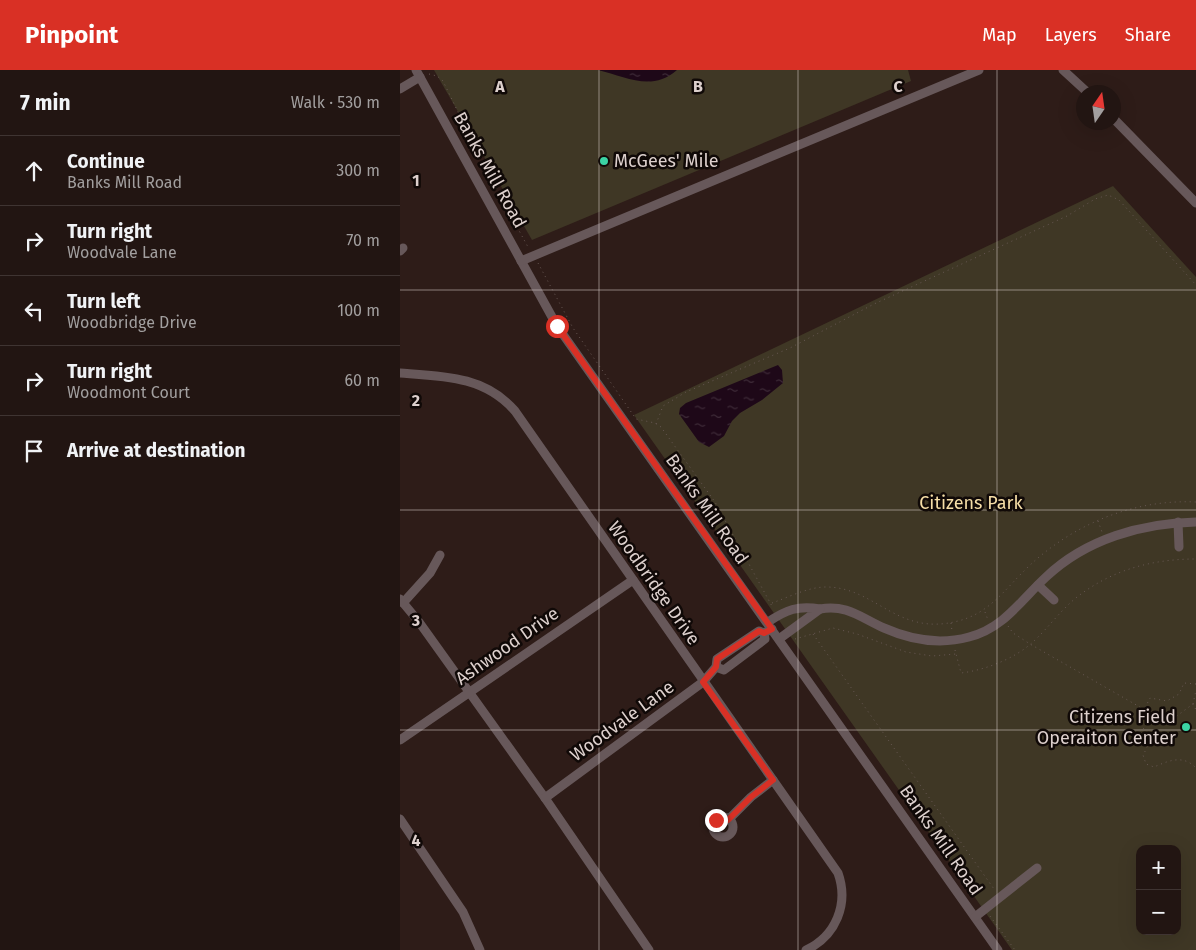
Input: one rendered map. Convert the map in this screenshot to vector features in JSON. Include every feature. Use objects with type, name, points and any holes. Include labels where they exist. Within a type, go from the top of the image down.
[{"type":"street","points":[[521,261],[979,70]]},
{"type":"street","points":[[1063,70],[1079,85]]},
{"type":"street","points":[[400,89],[418,74]]},
{"type":"street","name":"Banks Mill Road","points":[[418,74],[557,326],[768,628],[783,636],[998,950]]},
{"type":"street","points":[[1121,126],[1196,203]]},
{"type":"street","name":"Woodbridge Drive","points":[[400,373],[464,380],[485,387],[501,398],[514,411],[633,580],[833,865],[842,888],[841,910],[832,929],[821,941],[806,950]]},
{"type":"street","points":[[768,628],[776,616],[801,606],[820,609],[837,607],[852,611],[882,628],[913,638],[930,641],[954,640],[982,633],[1003,620],[1018,608],[1038,585],[1066,560],[1104,540],[1133,530],[1178,522],[1196,522]]},
{"type":"street","points":[[1178,522],[1179,547]]},
{"type":"street","points":[[440,555],[430,573],[402,601],[545,798],[649,950]]},
{"type":"street","name":"Ashwood Drive","points":[[400,740],[633,580]]},
{"type":"street","points":[[1038,585],[1054,600]]},
{"type":"street","points":[[783,636],[820,609]]},
{"type":"street","name":"Woodvale Lane","points":[[545,798],[703,682],[716,667],[717,659],[759,631],[768,628]]},
{"type":"street","points":[[728,820],[751,797],[773,780]]},
{"type":"street","points":[[400,819],[463,912],[480,950]]},
{"type":"street","points":[[975,917],[1037,868]]},
{"type":"path","points":[[418,74],[431,74],[443,81],[488,174],[572,328],[636,419],[656,424],[688,462],[715,502],[771,603],[776,616]]},
{"type":"path","points":[[656,424],[663,406],[686,392],[790,348],[867,308],[1067,216],[1095,199],[1108,194],[1120,200],[1196,285]]},
{"type":"path","points":[[771,603],[808,590],[826,587],[856,594],[904,620],[938,624],[951,623],[984,611],[1044,554],[1080,528],[1124,510],[1152,504],[1196,502]]},
{"type":"path","points":[[1098,520],[1104,540]]},
{"type":"path","points":[[951,623],[961,673],[970,672],[994,665],[1030,644],[1079,595],[1108,576],[1140,564],[1176,558],[1196,558]]},
{"type":"path","points":[[1003,620],[1013,633],[1030,644],[1144,709],[1163,717],[1174,718],[1193,704]]},
{"type":"path","points":[[783,636],[790,639],[833,628],[857,634],[906,652],[932,656],[956,654]]},
{"type":"path","points":[[812,634],[994,887],[995,896],[990,907],[990,916],[1015,950]]},
{"type":"path","points":[[1196,684],[1184,684],[1179,694],[1167,701],[1150,698],[1138,722],[1149,736],[1150,742],[1143,755],[1146,764],[1154,767],[1179,759],[1187,761],[1196,768]]},
{"type":"path","points":[[1196,690],[1193,704],[1196,710]]},
{"type":"green space","name":"McGees' Mile","points":[[434,70],[908,70],[911,81],[532,240]]},
{"type":"green space","name":"Citizens Park","points":[[1113,186],[1196,277],[1196,950],[1012,950],[634,415]]},
{"type":"water","points":[[598,70],[677,70],[668,77],[648,82],[629,79]]},
{"type":"water","points":[[778,365],[782,370],[783,383],[762,400],[740,413],[732,421],[724,436],[709,447],[699,442],[679,414],[680,408],[686,403]]},
{"type":"place","name":"McGees' Mile","points":[[604,161]]},
{"type":"place","name":"Citizens Field Operaiton Center","points":[[1186,727]]},
{"type":"route","points":[[557,326],[772,629],[764,633],[759,631],[717,659],[716,667],[703,682],[773,780],[751,797],[728,820],[726,818],[716,820]]}]
